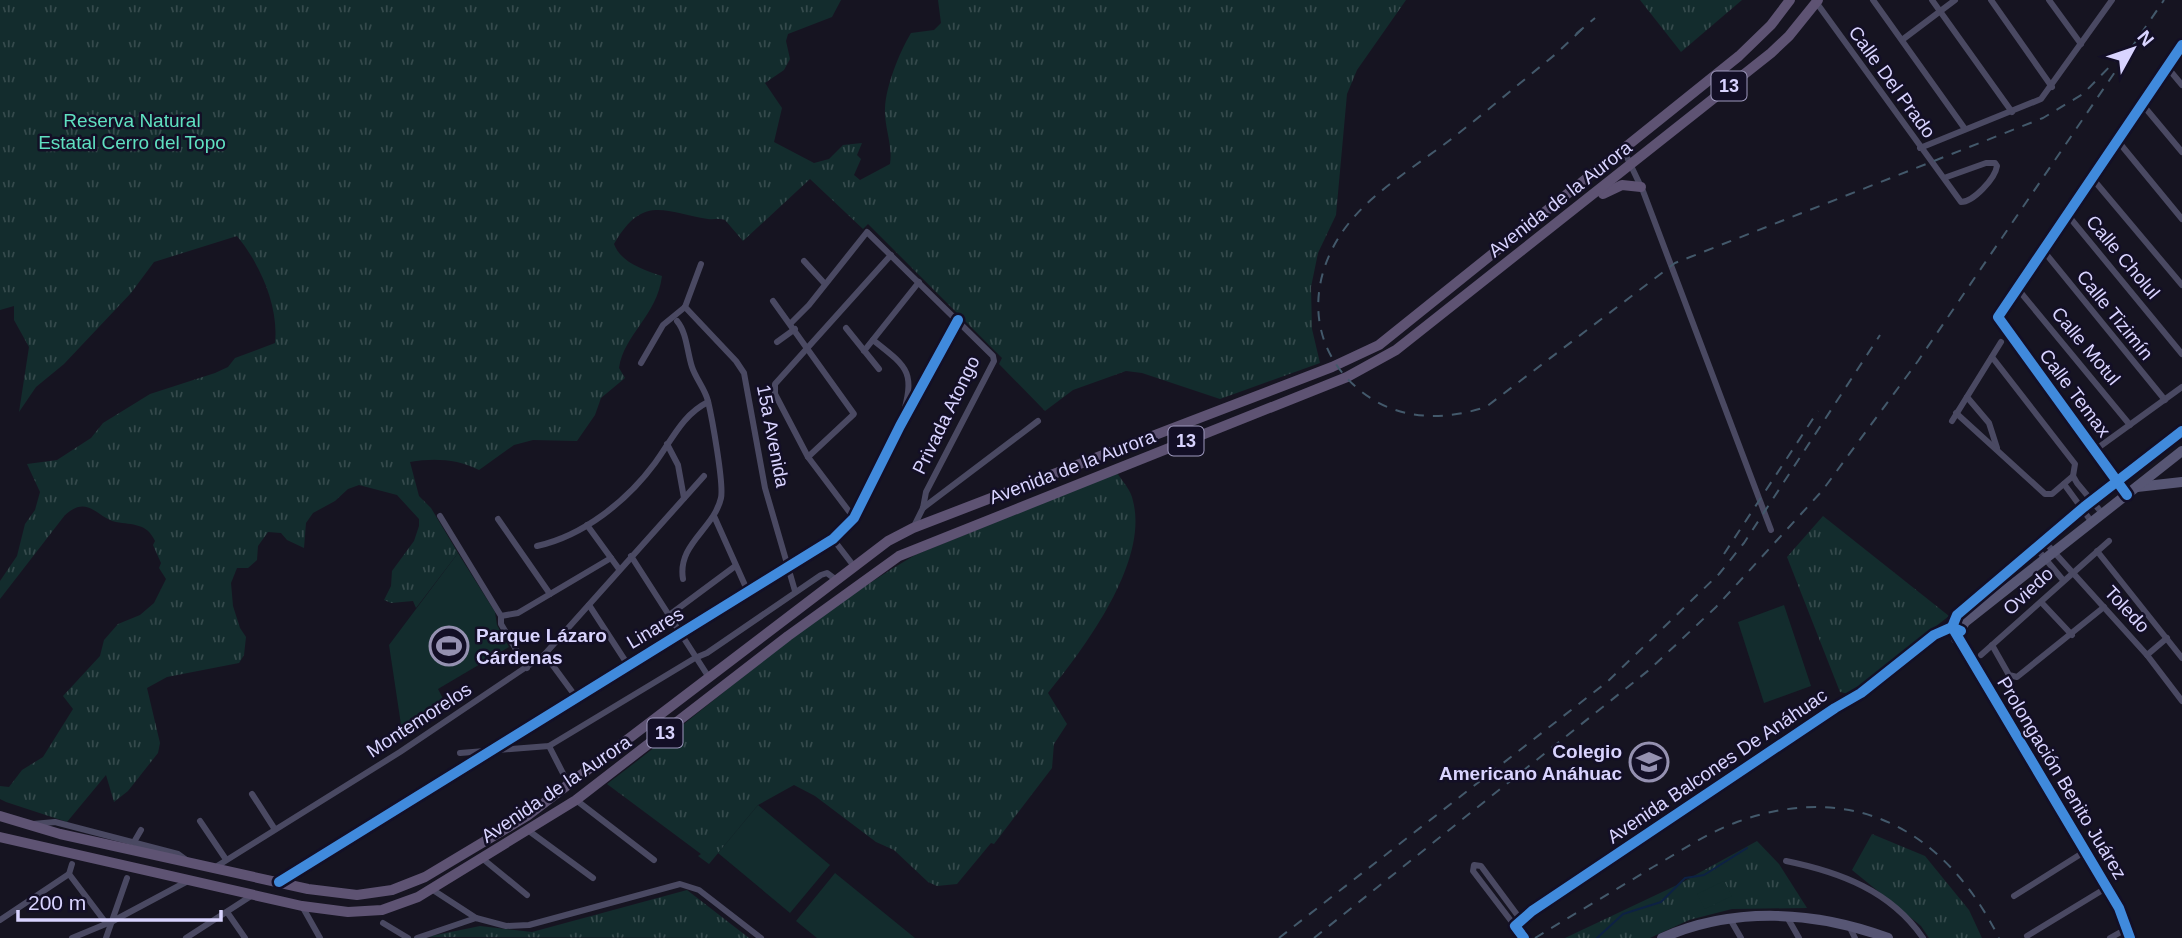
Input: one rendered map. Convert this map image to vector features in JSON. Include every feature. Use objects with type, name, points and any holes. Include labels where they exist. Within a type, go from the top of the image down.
[{"type":"main road","name":"Avenida de la Aurora","points":[[279,883],[357,895],[386,892],[425,877],[527,816],[569,786],[853,565],[913,528],[1332,367],[1379,345],[1624,151],[1756,41],[1790,0]]},
{"type":"main road","name":"Avenida de la Aurora","points":[[433,890],[576,800],[788,636],[887,563],[918,545],[1347,377],[1396,350],[1582,205],[1776,48],[1817,1]]},
{"type":"main road","points":[[1582,205],[1618,186],[1641,187]]},
{"type":"main road","points":[[811,597],[812,610],[821,612]]},
{"type":"main road","points":[[783,618],[792,624],[788,636]]},
{"type":"main road","name":"13","points":[[0,816],[190,864],[279,883]]},
{"type":"main road","name":"13","points":[[0,837],[186,882],[302,906],[348,912],[382,910],[433,890]]},
{"type":"street","points":[[1873,0],[1965,130]]},
{"type":"street","points":[[1932,0],[2012,112]]},
{"type":"street","points":[[1902,40],[1955,0]]},
{"type":"street","points":[[1991,0],[2052,87]]},
{"type":"street","points":[[2049,0],[2081,44]]},
{"type":"street","points":[[1920,148],[2038,101],[2052,87],[2112,0]]},
{"type":"street","name":"Calle Del Prado","points":[[1817,1],[1961,202],[1965,203],[1993,177],[1997,166],[1986,163],[1944,178]]},
{"type":"street","points":[[2017,288],[2182,45]]},
{"type":"street","points":[[2167,67],[2182,85]]},
{"type":"street","points":[[2142,104],[2182,152]]},
{"type":"street","points":[[2117,139],[2182,219]]},
{"type":"street","points":[[1624,151],[1641,187],[1771,530]]},
{"type":"street","points":[[2092,178],[2182,285]]},
{"type":"street","name":"Calle Cholul","points":[[2066,214],[2182,354]]},
{"type":"street","points":[[777,342],[793,326],[864,233],[870,234],[958,320]]},
{"type":"street","name":"Calle Tizimín","points":[[2042,249],[2165,400]]},
{"type":"street","points":[[855,518],[808,457],[775,394],[775,384],[891,255]]},
{"type":"street","points":[[804,261],[825,284]]},
{"type":"street","points":[[641,363],[663,325],[685,307],[701,264]]},
{"type":"street","points":[[864,351],[919,282]]},
{"type":"street","name":"Calle Temax","points":[[2017,288],[2000,311],[1999,320],[2118,479],[2127,495]]},
{"type":"street","name":"Calle Motul","points":[[2017,288],[2130,425]]},
{"type":"street","points":[[773,301],[854,414],[808,457]]},
{"type":"street","name":"15a Avenida","points":[[685,307],[737,361],[744,373],[765,488],[795,591]]},
{"type":"street","name":"Privada Atongo","points":[[913,528],[923,508],[926,492],[994,361],[992,354],[958,320]]},
{"type":"street","name":"Linares","points":[[279,883],[833,539],[855,518],[900,426],[958,320]]},
{"type":"street","points":[[677,321],[708,402],[722,491],[714,516],[687,552],[681,568],[683,579]]},
{"type":"street","points":[[846,328],[879,369]]},
{"type":"street","points":[[873,340],[900,363],[910,377],[911,385],[900,426]]},
{"type":"street","points":[[1952,421],[2001,342]]},
{"type":"street","points":[[1992,357],[2075,464],[2073,476],[2088,504],[2091,522]]},
{"type":"street","points":[[2095,450],[2182,387]]},
{"type":"street","points":[[1967,397],[1989,423],[1997,448]]},
{"type":"street","points":[[537,546],[564,540],[587,526],[642,480],[685,419],[708,402]]},
{"type":"street","points":[[1956,413],[2045,494],[2052,494],[2073,476]]},
{"type":"street","points":[[923,508],[1038,421]]},
{"type":"street","points":[[2178,434],[2182,449]]},
{"type":"street","name":"Avenida Balcones De Anáhuac","points":[[1956,633],[1957,615],[2118,479],[2178,434]]},
{"type":"street","points":[[667,444],[678,465],[684,498]]},
{"type":"street","name":"Avenida Balcones De Anáhuac","points":[[1515,926],[1861,693],[1934,635],[1956,633],[1965,622],[2048,554],[2127,495],[2182,449]]},
{"type":"street","name":"Montemorelos","points":[[212,869],[225,858],[400,752],[544,656],[704,476]]},
{"type":"street","points":[[2137,487],[2182,482]]},
{"type":"street","points":[[2064,484],[2102,513]]},
{"type":"street","points":[[440,516],[501,616],[501,624],[527,668]]},
{"type":"street","points":[[714,516],[734,567],[748,592]]},
{"type":"street","points":[[498,519],[550,594]]},
{"type":"street","points":[[587,526],[619,569]]},
{"type":"street","points":[[833,539],[853,565]]},
{"type":"street","name":"Oviedo","points":[[1981,655],[2109,541]]},
{"type":"street","points":[[2041,545],[2063,580]]},
{"type":"street","points":[[2041,545],[2039,554],[2048,554]]},
{"type":"street","points":[[2097,551],[2182,658]]},
{"type":"street","name":"Toledo","points":[[2048,554],[2104,607],[2147,655],[2182,701]]},
{"type":"street","points":[[631,556],[708,676]]},
{"type":"street","points":[[501,616],[518,613],[611,558]]},
{"type":"street","points":[[668,616],[734,567]]},
{"type":"street","points":[[460,752],[549,746],[707,653],[825,573],[835,579]]},
{"type":"street","points":[[2041,602],[2072,635]]},
{"type":"street","points":[[589,605],[628,665]]},
{"type":"street","points":[[1992,645],[2009,675],[2015,677],[2072,635],[2104,607]]},
{"type":"street","name":"Prolongación Benito Juárez","points":[[1956,633],[2106,888],[2129,933]]},
{"type":"street","points":[[2147,655],[2167,638]]},
{"type":"street","points":[[551,663],[576,697]]},
{"type":"street","points":[[549,746],[569,786]]},
{"type":"street","points":[[253,794],[274,828]]},
{"type":"street","points":[[576,800],[654,860]]},
{"type":"street","points":[[200,821],[225,858]]},
{"type":"street","points":[[31,824],[55,822],[181,855],[190,864]]},
{"type":"street","points":[[134,842],[141,830]]},
{"type":"street","points":[[529,831],[593,878]]},
{"type":"street","points":[[2014,896],[2084,852]]},
{"type":"street","points":[[483,859],[527,895]]},
{"type":"street","points":[[1786,861],[1843,875],[1862,884],[1900,911],[1923,938]]},
{"type":"street","points":[[0,920],[69,874],[72,864]]},
{"type":"street","points":[[1521,920],[1481,866],[1474,865],[1473,871],[1524,938]]},
{"type":"street","points":[[69,874],[109,922]]},
{"type":"street","points":[[106,938],[109,922],[127,878]]},
{"type":"street","points":[[72,938],[186,882]]},
{"type":"street","points":[[433,890],[476,918],[506,926],[529,925],[685,884],[699,890],[761,938]]},
{"type":"street","points":[[2027,936],[2106,888]]},
{"type":"street","points":[[1490,894],[1497,889]]},
{"type":"street","points":[[186,938],[251,896]]},
{"type":"street","points":[[302,906],[320,938]]},
{"type":"street","points":[[1505,915],[1512,908]]},
{"type":"street","points":[[227,912],[245,938]]},
{"type":"street","points":[[1786,915],[1799,938]]},
{"type":"street","points":[[1662,938],[1730,919],[1786,915],[1848,924],[1888,938]]},
{"type":"street","points":[[418,938],[476,918]]},
{"type":"street","points":[[1730,919],[1741,938]]},
{"type":"street","points":[[383,923],[408,938]]},
{"type":"street","points":[[1848,924],[1855,938]]},
{"type":"street","points":[[88,930],[92,938]]},
{"type":"street","points":[[2110,938],[2129,933]]},
{"type":"green space","name":"Reserva Natural Estatal Cerro del Topo","points":[[0,0],[841,0],[832,17],[788,34],[786,41],[790,59],[784,70],[765,83],[782,108],[774,142],[814,163],[829,159],[843,145],[862,143],[857,155],[861,159],[854,175],[860,180],[890,164],[885,108],[891,80],[911,33],[934,30],[941,23],[938,0],[1406,0],[1357,70],[1347,94],[1336,215],[1318,253],[1311,287],[1312,329],[1320,363],[1220,399],[1142,373],[1126,371],[1073,390],[1045,411],[999,364],[1002,358],[868,224],[863,229],[810,179],[743,241],[725,220],[667,211],[645,212],[625,228],[614,244],[617,251],[628,261],[662,276],[659,290],[648,314],[622,356],[619,368],[625,378],[601,398],[595,415],[577,441],[533,440],[514,445],[479,470],[445,460],[410,462],[419,496],[431,508],[458,553],[416,608],[413,601],[391,603],[384,600],[391,586],[392,571],[414,541],[419,526],[419,519],[397,495],[359,485],[348,489],[335,501],[313,513],[306,523],[304,548],[287,540],[281,533],[268,532],[258,546],[257,560],[248,568],[237,568],[231,583],[233,606],[246,637],[244,655],[239,663],[167,677],[147,688],[160,743],[158,753],[128,791],[114,802],[106,775],[67,822],[0,799],[0,786],[9,787],[22,770],[43,757],[73,709],[63,696],[100,656],[104,640],[118,624],[140,615],[154,603],[166,579],[159,568],[161,563],[153,545],[155,541],[148,531],[139,526],[109,520],[92,509],[80,507],[65,515],[0,599],[0,581],[17,556],[25,524],[35,510],[40,492],[27,464],[57,460],[91,438],[103,423],[150,394],[215,373],[228,367],[235,358],[275,343],[274,315],[260,272],[237,236],[154,262],[131,293],[64,364],[36,387],[19,412],[29,347],[14,320],[14,306],[0,310]]},
{"type":"green space","points":[[1640,0],[1742,0],[1681,52]]},
{"type":"green space","points":[[1117,473],[1133,501],[1135,525],[1132,551],[1123,577],[1095,629],[1048,693],[1067,724],[1054,744],[1052,768],[994,844],[991,843],[957,884],[937,886],[928,882],[894,850],[876,842],[815,796],[794,785],[758,805],[709,864],[698,856],[701,854],[607,784],[836,606],[915,555]]},
{"type":"green space","points":[[1823,516],[1949,616],[1849,694],[1840,692],[1787,557]]},
{"type":"green space","name":"Parque Lázaro Cárdenas","points":[[458,553],[495,612],[497,625],[509,647],[438,689],[448,708],[403,738],[389,645]]},
{"type":"green space","points":[[1784,605],[1811,686],[1764,703],[1738,622]]},
{"type":"green space","points":[[758,805],[830,865],[790,913],[718,853]]},
{"type":"green space","points":[[1872,834],[1925,856],[1969,910],[1982,938],[1929,938],[1921,926],[1852,870]]},
{"type":"green space","points":[[1757,841],[1779,864],[1807,908],[1732,909],[1689,920],[1650,938],[1565,938],[1677,885]]},
{"type":"green space","points":[[835,873],[915,938],[817,938],[796,921]]},
{"type":"green space","points":[[1724,881],[1732,896],[1705,909],[1697,894]]},
{"type":"green space","points":[[687,890],[749,938],[426,937],[480,926],[532,932]]},
{"type":"waterway","points":[[1597,938],[1623,914],[1661,902],[1685,878],[1704,875],[1747,848]]},
{"type":"railway","points":[[1314,938],[1649,670],[1716,607],[1822,491],[1918,361],[2164,0]]},
{"type":"railway","points":[[1576,34],[1595,18]]},
{"type":"railway","points":[[1582,29],[1477,119],[1375,197],[1354,217],[1339,237],[1328,258],[1321,281],[1318,304],[1320,326],[1327,348],[1339,368],[1370,398],[1401,412],[1418,415],[1451,415],[1486,407],[1675,263],[2043,118],[2083,94],[2119,57]]},
{"type":"railway","points":[[1279,938],[1607,682],[1719,574],[1744,543],[1880,335]]},
{"type":"railway","points":[[1724,554],[1818,411]]},
{"type":"railway","points":[[1535,938],[1726,826],[1780,810],[1820,807],[1858,812],[1892,824],[1924,843],[1952,869],[1977,901],[1999,938]]},
{"type":"cycle path","points":[[2127,495],[1998,317],[2182,45]]},
{"type":"cycle path","points":[[279,882],[833,539],[854,518],[958,320]]},
{"type":"cycle path","points":[[2130,938],[2119,908],[1952,627],[1957,615],[2084,507],[2182,431]]},
{"type":"cycle path","points":[[1524,938],[1515,926],[1532,911],[1861,693],[1934,635],[1952,627],[1961,631]]},
{"type":"place","name":"Parque Lázaro Cárdenas","points":[[449,646]]},
{"type":"place","name":"Colegio Americano Anáhuac","points":[[1649,762]]}]
